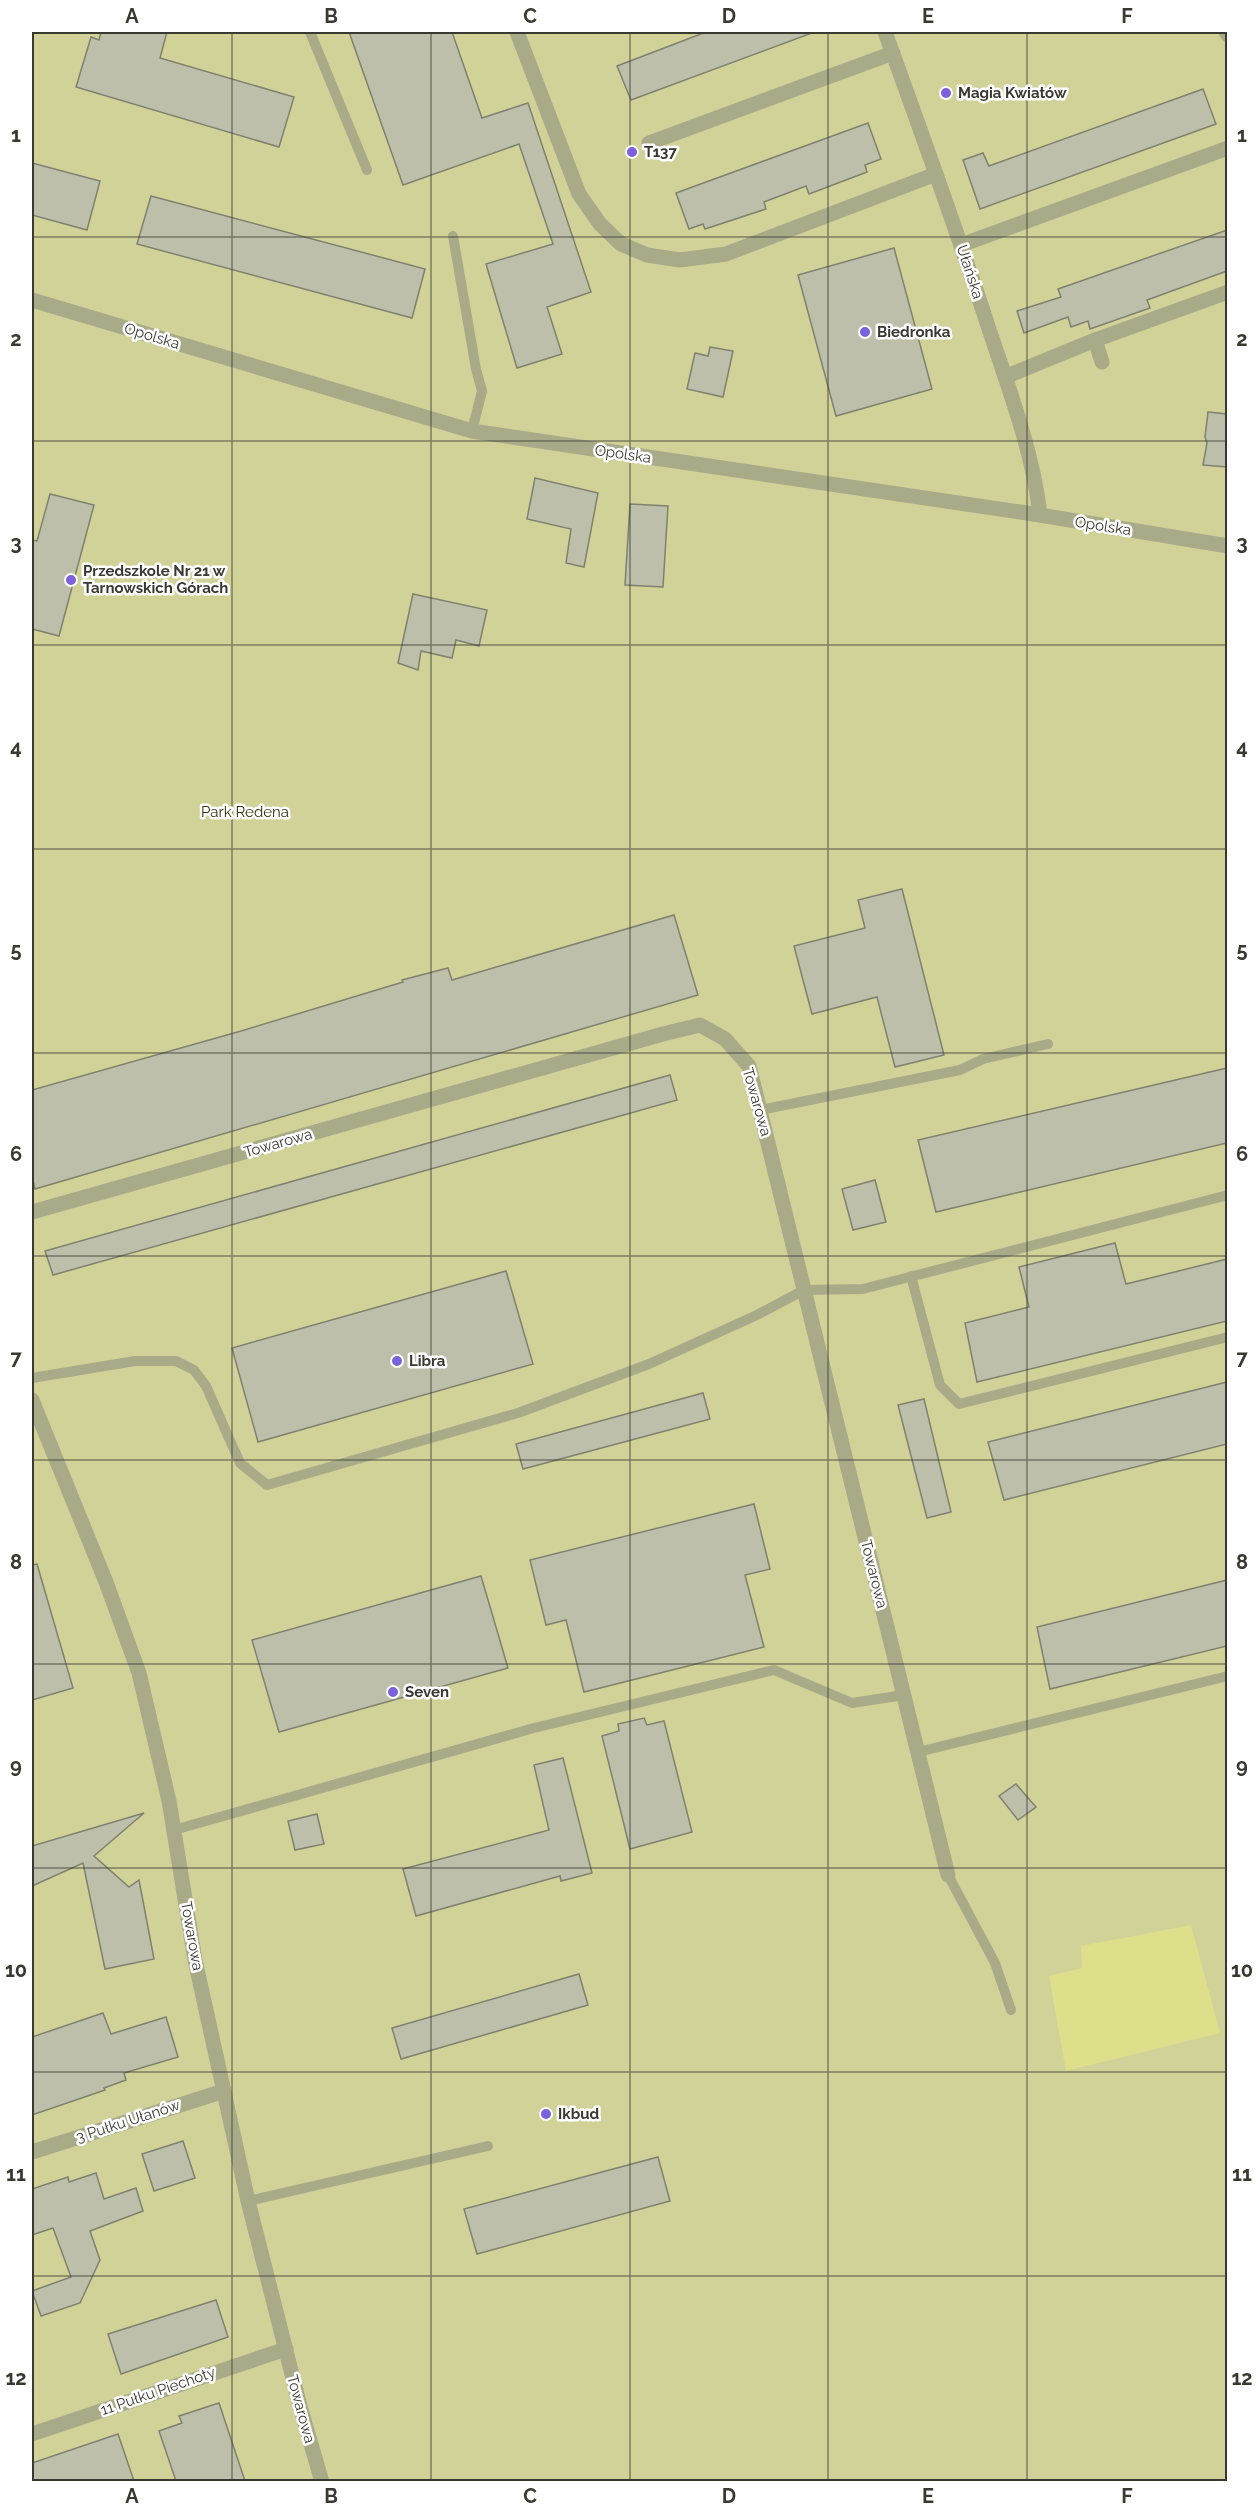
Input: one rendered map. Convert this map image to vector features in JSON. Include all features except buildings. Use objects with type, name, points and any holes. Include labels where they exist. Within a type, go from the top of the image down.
[{"type":"street","points":[[517,32],[579,194],[600,224],[621,244],[647,255],[680,260],[726,254],[936,174]]},
{"type":"street","name":"Ułańska","points":[[885,32],[961,245],[1005,377],[1036,478],[1040,515]]},
{"type":"street","points":[[649,143],[893,53]]},
{"type":"street","points":[[961,245],[1227,148]]},
{"type":"street","points":[[1005,377],[1095,340],[1227,292]]},
{"type":"street","name":"Opolska","points":[[32,300],[472,431],[1040,515],[1227,546]]},
{"type":"street","points":[[1095,340],[1102,362]]},
{"type":"street","name":"Towarowa","points":[[32,1212],[700,1025],[725,1039],[749,1066],[948,1875]]},
{"type":"street","name":"Towarowa","points":[[32,1400],[133,1655],[161,1761],[195,1960],[248,2201],[322,2481]]},
{"type":"street","name":"3 Pułku Ułanów","points":[[32,2152],[224,2091]]},
{"type":"street","name":"11 Pułku Piechoty","points":[[32,2434],[286,2349]]},
{"type":"lane","points":[[310,32],[367,170]]},
{"type":"lane","points":[[453,236],[476,369],[482,391],[472,431]]},
{"type":"lane","points":[[760,1110],[960,1070],[983,1059],[1048,1044]]},
{"type":"lane","points":[[32,1378],[135,1361],[176,1361],[194,1370],[206,1386],[240,1463],[267,1485],[518,1413],[649,1364],[757,1315],[804,1290],[863,1289],[1227,1195]]},
{"type":"lane","points":[[911,1276],[940,1385],[959,1404],[1227,1337]]},
{"type":"lane","points":[[174,1830],[534,1728],[774,1670],[852,1703],[904,1695]]},
{"type":"lane","points":[[918,1752],[1227,1676]]},
{"type":"lane","points":[[948,1875],[994,1963],[1011,2010]]},
{"type":"lane","points":[[248,2201],[488,2146]]},
{"type":"green space","name":"Park Redena","points":[[32,32],[1227,32],[1227,2481],[32,2482]]},
{"type":"shaded area","points":[[1191,1925],[1220,2033],[1066,2071],[1049,1976],[1082,1968],[1081,1946]]},
{"type":"place","name":"Magia Kwiatów","points":[[946,93]]},
{"type":"place","name":"T137","points":[[632,152]]},
{"type":"place","name":"Biedronka","points":[[865,332]]},
{"type":"place","name":"Przedszkole Nr 21 w Tarnowskich Górach","points":[[71,580]]},
{"type":"place","name":"Libra","points":[[397,1361]]},
{"type":"place","name":"Seven","points":[[393,1692]]},
{"type":"place","name":"Ikbud","points":[[546,2114]]}]
